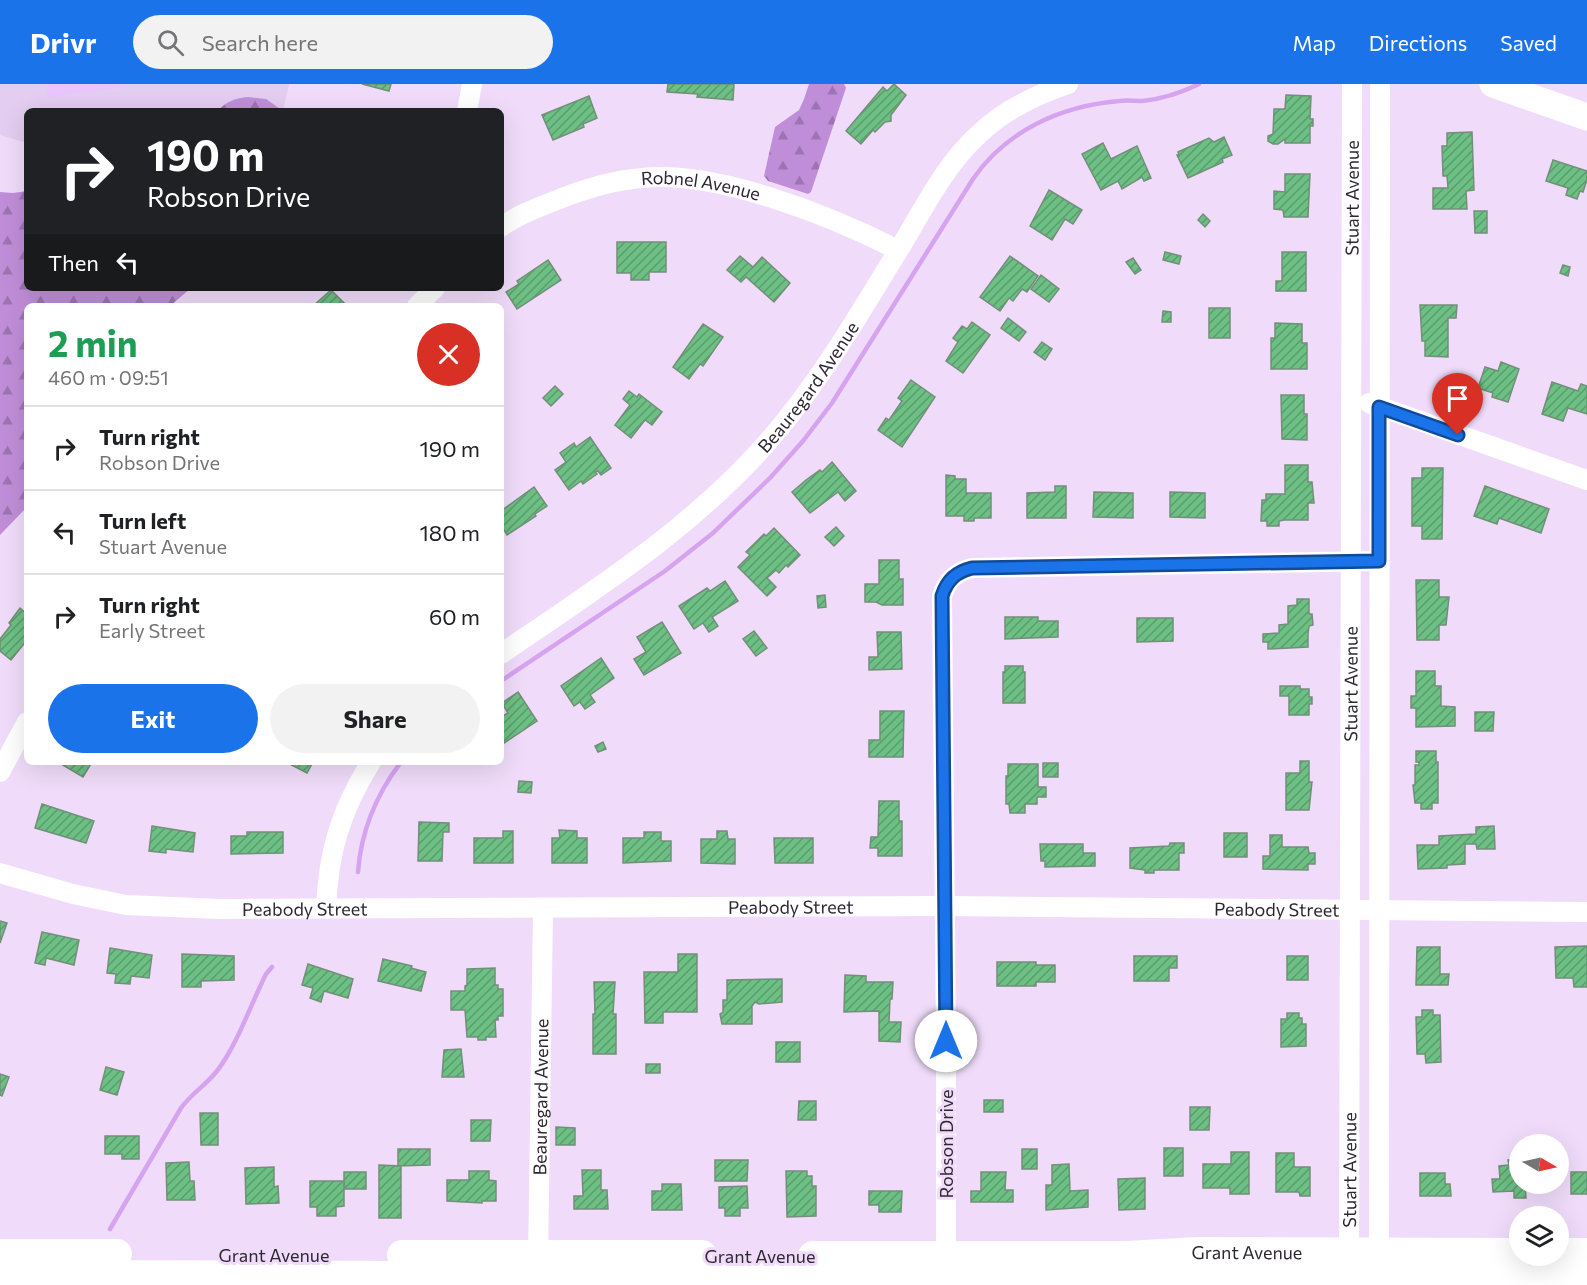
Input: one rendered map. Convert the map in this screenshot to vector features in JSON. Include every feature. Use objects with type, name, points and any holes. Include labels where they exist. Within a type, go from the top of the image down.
[{"type":"main road","name":"Grant Avenue","points":[[0,1275],[946,1267],[1198,1252],[1349,1273],[1379,1283],[1520,1281],[1587,1276]]},
{"type":"main road","name":"Grant Avenue","points":[[1349,1273],[1379,1252],[1509,1253]]},
{"type":"main road","points":[[1569,1253],[1587,1253]]},
{"type":"main road","name":"Grant Avenue","points":[[0,1254],[538,1272]]},
{"type":"street","points":[[468,108],[472,84]]},
{"type":"street","name":"Beauregard Avenue","points":[[504,652],[608,582],[660,543],[706,506],[746,466],[773,436],[825,367],[958,156],[996,119],[1024,101],[1068,84]]},
{"type":"street","name":"Stuart Avenue","points":[[1349,1273],[1352,84]]},
{"type":"street","name":"Stuart Avenue","points":[[1379,1283],[1380,84]]},
{"type":"street","points":[[1492,84],[1587,117]]},
{"type":"street","name":"Robnel Avenue","points":[[504,224],[525,213],[579,192],[607,184],[664,177],[700,181],[787,203],[869,235],[898,250]]},
{"type":"street","points":[[420,303],[432,291]]},
{"type":"street","points":[[1350,397],[1587,480]]},
{"type":"street","name":"Robson Drive","points":[[946,1267],[942,596],[945,586],[954,575],[972,568],[1379,561]]},
{"type":"street","points":[[0,772],[24,728]]},
{"type":"street","points":[[326,909],[327,874],[335,837],[346,808],[369,765]]},
{"type":"street","name":"Peabody Street","points":[[0,873],[74,894],[126,905],[220,909],[945,906],[1587,912]]},
{"type":"street","name":"Beauregard Avenue","points":[[538,1272],[543,908]]},
{"type":"shaded area","points":[[0,84],[289,84],[284,108],[24,108],[24,142],[0,135]]},
{"type":"shaded area","points":[[47,84],[121,84],[117,88],[48,97]]},
{"type":"green space","points":[[809,84],[844,84],[846,88],[811,192],[808,194],[768,181],[764,176],[775,127],[799,110]]},
{"type":"green space","points":[[239,98],[266,99],[279,108],[221,108]]},
{"type":"green space","points":[[24,191],[24,291],[188,291],[174,303],[24,303],[24,510],[0,535],[0,192]]},
{"type":"building","points":[[362,84],[391,84],[389,91]]},
{"type":"building","points":[[668,84],[734,84],[733,100],[667,92]]},
{"type":"building","points":[[894,84],[906,95],[891,115],[891,121],[885,122],[875,132],[873,130],[861,144],[846,131],[883,87],[887,91]]},
{"type":"building","points":[[1286,95],[1311,96],[1310,119],[1313,119],[1313,126],[1310,126],[1310,143],[1285,143],[1285,139],[1278,144],[1268,141],[1268,136],[1273,134],[1274,109],[1285,109]]},
{"type":"building","points":[[589,96],[597,118],[583,124],[584,127],[553,140],[542,115]]},
{"type":"building","points":[[1472,132],[1474,190],[1466,191],[1467,209],[1433,209],[1433,188],[1448,188],[1447,176],[1443,176],[1442,146],[1447,146],[1447,133]]},
{"type":"building","points":[[1224,137],[1232,155],[1222,159],[1223,162],[1188,178],[1177,155],[1179,155],[1178,152],[1209,138],[1214,142]]},
{"type":"building","points":[[1103,143],[1111,159],[1137,146],[1151,178],[1144,181],[1142,177],[1122,189],[1118,181],[1101,190],[1082,154]]},
{"type":"building","points":[[1553,160],[1587,171],[1583,192],[1580,191],[1577,199],[1566,195],[1568,188],[1546,181]]},
{"type":"building","points":[[1285,174],[1310,174],[1308,217],[1284,217],[1283,210],[1274,209],[1274,191],[1285,192]]},
{"type":"building","points":[[1049,190],[1082,210],[1073,224],[1065,219],[1052,240],[1030,226]]},
{"type":"building","points":[[1474,211],[1487,211],[1487,233],[1475,233]]},
{"type":"building","points":[[1203,214],[1210,221],[1205,227],[1198,220]]},
{"type":"building","points":[[617,242],[666,242],[666,272],[649,272],[649,280],[631,280],[631,273],[617,273]]},
{"type":"building","points":[[1165,252],[1181,256],[1179,264],[1163,260]]},
{"type":"building","points":[[1282,252],[1306,252],[1306,291],[1276,291],[1276,281],[1282,281]]},
{"type":"building","points":[[740,256],[753,267],[762,257],[790,283],[774,302],[746,277],[741,282],[727,270]]},
{"type":"building","points":[[1010,256],[1038,276],[1027,292],[1022,289],[1013,301],[1009,298],[1000,311],[980,297]]},
{"type":"building","points":[[1133,258],[1141,270],[1135,274],[1126,262]]},
{"type":"building","points":[[548,260],[561,280],[517,309],[506,292],[519,284],[517,281]]},
{"type":"building","points":[[1563,265],[1570,267],[1568,276],[1560,273]]},
{"type":"building","points":[[1041,275],[1059,289],[1049,302],[1031,289]]},
{"type":"building","points":[[332,291],[344,303],[316,303]]},
{"type":"building","points":[[1420,305],[1457,305],[1456,318],[1448,318],[1448,357],[1425,356]]},
{"type":"building","points":[[1209,308],[1230,308],[1230,338],[1209,338]]},
{"type":"building","points":[[1163,311],[1171,312],[1171,322],[1162,322]]},
{"type":"building","points":[[1008,318],[1026,332],[1019,341],[1001,328]]},
{"type":"building","points":[[972,322],[990,335],[963,373],[946,361],[958,342],[953,338],[962,326],[967,329]]},
{"type":"building","points":[[1275,323],[1302,324],[1302,343],[1307,343],[1307,369],[1271,369],[1271,338],[1275,338]]},
{"type":"building","points":[[703,324],[723,337],[703,366],[700,364],[689,379],[673,367]]},
{"type":"building","points":[[1042,342],[1052,349],[1045,360],[1034,352]]},
{"type":"building","points":[[1501,362],[1519,369],[1508,402],[1492,397],[1493,393],[1478,388],[1485,367],[1498,371]]},
{"type":"building","points":[[911,380],[935,397],[902,447],[878,430],[886,418],[889,420],[902,401],[898,398]]},
{"type":"building","points":[[1552,382],[1578,391],[1581,384],[1587,386],[1587,414],[1568,408],[1563,421],[1542,414]]},
{"type":"building","points":[[555,386],[563,394],[551,406],[543,398]]},
{"type":"building","points":[[629,391],[637,397],[639,394],[662,412],[652,425],[645,420],[631,438],[615,425],[630,405],[623,399]]},
{"type":"building","points":[[1281,395],[1304,395],[1307,440],[1282,439]]},
{"type":"building","points":[[590,437],[611,468],[601,475],[598,471],[595,472],[597,474],[583,484],[581,481],[569,490],[555,470],[566,462],[560,453],[574,443],[576,447]]},
{"type":"building","points":[[832,462],[856,491],[845,501],[838,492],[810,513],[792,492],[820,470],[822,472]]},
{"type":"building","points":[[1285,465],[1308,465],[1308,482],[1312,482],[1314,503],[1308,503],[1308,520],[1284,520],[1279,521],[1279,526],[1267,526],[1267,521],[1261,521],[1262,500],[1266,500],[1266,494],[1285,494]]},
{"type":"building","points":[[1422,468],[1443,468],[1442,539],[1422,539],[1422,526],[1412,526],[1412,478],[1422,478]]},
{"type":"building","points":[[946,475],[955,476],[955,479],[966,479],[966,493],[991,493],[991,518],[974,518],[974,521],[964,521],[964,516],[946,516]]},
{"type":"building","points":[[1055,486],[1066,486],[1066,518],[1027,518],[1027,493],[1055,492]]},
{"type":"building","points":[[1485,486],[1549,509],[1541,533],[1499,518],[1497,524],[1474,516]]},
{"type":"building","points":[[534,487],[547,506],[507,535],[504,530],[504,509]]},
{"type":"building","points":[[1094,492],[1133,493],[1133,518],[1093,517]]},
{"type":"building","points":[[1170,492],[1205,493],[1205,518],[1170,517]]},
{"type":"building","points":[[836,527],[844,536],[834,546],[825,537]]},
{"type":"building","points":[[774,528],[800,555],[788,567],[786,565],[779,573],[776,570],[767,578],[776,587],[767,596],[738,567],[750,555],[746,552],[764,534],[766,536]]},
{"type":"building","points":[[879,560],[899,560],[899,579],[903,579],[903,605],[865,602],[865,584],[879,584]]},
{"type":"building","points":[[1416,580],[1439,580],[1439,597],[1449,597],[1446,625],[1439,625],[1439,640],[1417,640]]},
{"type":"building","points":[[725,581],[738,601],[712,617],[718,626],[709,632],[703,623],[694,629],[679,606],[707,588],[710,591]]},
{"type":"building","points":[[825,595],[826,607],[818,608],[817,596]]},
{"type":"building","points":[[1297,599],[1309,599],[1309,614],[1312,614],[1313,625],[1309,626],[1308,647],[1268,649],[1268,642],[1263,642],[1263,634],[1279,633],[1279,625],[1288,624],[1288,606],[1297,605]]},
{"type":"building","points":[[20,608],[24,611],[24,644],[11,660],[0,651],[0,639],[11,625],[9,623]]},
{"type":"building","points":[[1005,617],[1038,617],[1038,621],[1058,621],[1058,637],[1005,639]]},
{"type":"building","points":[[1137,618],[1173,618],[1173,641],[1137,642]]},
{"type":"building","points":[[662,622],[681,653],[644,675],[634,659],[646,652],[637,637]]},
{"type":"building","points":[[754,631],[767,648],[756,656],[743,639]]},
{"type":"building","points":[[877,632],[901,632],[902,669],[869,670],[869,657],[878,657]]},
{"type":"building","points":[[601,658],[614,678],[590,695],[595,702],[585,709],[580,702],[574,706],[561,686]]},
{"type":"building","points":[[1005,666],[1023,666],[1025,703],[1003,703]]},
{"type":"building","points":[[1416,671],[1435,671],[1435,686],[1441,686],[1441,706],[1455,707],[1455,726],[1416,727],[1416,708],[1411,708],[1411,696],[1416,696]]},
{"type":"building","points":[[1280,686],[1300,686],[1300,689],[1309,689],[1312,704],[1309,704],[1309,715],[1289,715],[1289,696],[1280,696]]},
{"type":"building","points":[[518,692],[537,721],[504,743],[504,715],[508,713],[504,702]]},
{"type":"building","points":[[880,711],[904,711],[903,757],[869,757],[869,740],[880,740]]},
{"type":"building","points":[[1475,712],[1494,712],[1493,731],[1475,731]]},
{"type":"building","points":[[603,742],[606,749],[598,752],[595,746]]},
{"type":"building","points":[[1416,751],[1436,751],[1438,803],[1432,803],[1432,809],[1421,809],[1421,803],[1415,803],[1413,785],[1415,785],[1415,765],[1419,765],[1419,762],[1416,762]]},
{"type":"building","points":[[1300,761],[1309,761],[1309,782],[1312,782],[1309,810],[1286,810],[1286,773],[1300,773]]},
{"type":"building","points":[[1043,763],[1058,763],[1058,777],[1043,777]]},
{"type":"building","points":[[1008,764],[1038,764],[1038,787],[1046,787],[1046,797],[1037,797],[1037,804],[1025,804],[1025,813],[1010,813],[1009,804],[1006,804]]},
{"type":"building","points":[[63,765],[90,765],[83,777]]},
{"type":"building","points":[[292,765],[311,765],[307,773]]},
{"type":"building","points":[[519,781],[532,782],[531,793],[518,792]]},
{"type":"building","points":[[879,801],[899,801],[899,821],[902,821],[902,856],[878,856],[878,848],[870,848],[871,837],[878,837]]},
{"type":"building","points":[[42,804],[94,821],[86,843],[35,828]]},
{"type":"building","points":[[419,822],[449,823],[449,832],[443,832],[442,861],[418,861]]},
{"type":"building","points":[[152,826],[195,833],[193,852],[166,849],[166,853],[149,851]]},
{"type":"building","points":[[1494,826],[1495,849],[1477,849],[1476,844],[1465,844],[1465,864],[1447,865],[1447,868],[1418,869],[1417,845],[1439,845],[1439,836],[1476,834],[1476,827]]},
{"type":"building","points":[[559,830],[577,831],[577,838],[587,838],[587,863],[552,863],[552,838],[560,838]]},
{"type":"building","points":[[503,831],[513,831],[513,863],[474,863],[474,838],[503,838]]},
{"type":"building","points":[[717,831],[727,831],[728,839],[735,839],[735,864],[701,863],[701,839],[717,839]]},
{"type":"building","points":[[247,832],[283,832],[283,853],[231,854],[231,836],[247,836]]},
{"type":"building","points":[[644,832],[661,832],[661,841],[671,841],[671,861],[623,863],[623,838],[644,838]]},
{"type":"building","points":[[1224,833],[1247,833],[1247,857],[1224,857]]},
{"type":"building","points":[[1270,835],[1282,835],[1282,847],[1308,847],[1309,853],[1315,853],[1315,864],[1308,864],[1308,870],[1263,869],[1263,856],[1270,856]]},
{"type":"building","points":[[774,838],[813,838],[813,863],[775,863]]},
{"type":"building","points":[[1170,843],[1184,843],[1184,853],[1179,853],[1179,870],[1154,870],[1154,873],[1145,873],[1145,870],[1130,868],[1130,848],[1169,846]]},
{"type":"building","points":[[1040,844],[1083,844],[1083,853],[1095,853],[1095,866],[1045,867],[1045,861],[1041,861]]},
{"type":"building","points":[[0,921],[7,923],[0,943]]},
{"type":"building","points":[[42,932],[79,940],[74,965],[46,958],[45,965],[35,963]]},
{"type":"building","points":[[1587,946],[1587,987],[1574,987],[1573,978],[1556,978],[1555,947]]},
{"type":"building","points":[[1417,947],[1440,947],[1440,974],[1449,974],[1448,985],[1416,985]]},
{"type":"building","points":[[110,948],[152,955],[149,978],[131,976],[130,984],[115,983],[116,974],[107,973]]},
{"type":"building","points":[[182,954],[234,956],[234,980],[201,981],[201,987],[182,987]]},
{"type":"building","points":[[678,954],[697,954],[697,1012],[663,1012],[663,1023],[645,1023],[644,972],[678,972]]},
{"type":"building","points":[[1134,956],[1177,956],[1177,968],[1169,968],[1169,981],[1134,981]]},
{"type":"building","points":[[1287,956],[1308,956],[1308,980],[1287,980]]},
{"type":"building","points":[[383,959],[426,972],[421,991],[378,981]]},
{"type":"building","points":[[997,962],[1036,962],[1036,965],[1055,965],[1055,982],[1036,982],[1036,986],[997,986]]},
{"type":"building","points":[[308,964],[353,979],[348,998],[324,991],[321,1002],[310,998],[313,988],[302,985]]},
{"type":"building","points":[[495,968],[495,985],[498,985],[498,989],[503,989],[503,1016],[498,1016],[498,1020],[495,1020],[496,1037],[478,1040],[478,1037],[467,1037],[465,1010],[451,1010],[451,991],[465,991],[467,969]]},
{"type":"building","points":[[845,975],[866,976],[866,982],[893,982],[889,1022],[901,1022],[900,1042],[879,1041],[879,1011],[844,1012]]},
{"type":"building","points":[[782,979],[782,1002],[759,1004],[755,1002],[752,1006],[752,1024],[722,1024],[720,1014],[723,1012],[723,1000],[727,1000],[727,980]]},
{"type":"building","points":[[594,982],[615,982],[613,1014],[616,1014],[616,1054],[593,1054]]},
{"type":"building","points":[[1422,1010],[1433,1010],[1433,1015],[1440,1015],[1441,1062],[1426,1063],[1425,1054],[1417,1054],[1416,1017],[1422,1017]]},
{"type":"building","points":[[1287,1013],[1299,1013],[1302,1024],[1306,1024],[1306,1046],[1281,1047],[1281,1019],[1287,1019]]},
{"type":"building","points":[[776,1042],[800,1042],[800,1062],[776,1062]]},
{"type":"building","points":[[461,1049],[464,1077],[442,1077],[444,1050]]},
{"type":"building","points":[[646,1064],[660,1064],[660,1073],[646,1073]]},
{"type":"building","points":[[106,1067],[124,1072],[117,1095],[100,1090]]},
{"type":"building","points":[[0,1074],[9,1077],[2,1096],[0,1095]]},
{"type":"building","points":[[984,1100],[1003,1100],[1003,1112],[984,1112]]},
{"type":"building","points":[[799,1101],[816,1101],[816,1120],[798,1120]]},
{"type":"building","points":[[1190,1107],[1210,1107],[1209,1130],[1190,1130]]},
{"type":"building","points":[[200,1113],[218,1113],[218,1145],[201,1145]]},
{"type":"building","points":[[471,1120],[491,1120],[490,1141],[471,1141]]},
{"type":"building","points":[[556,1127],[575,1128],[575,1145],[556,1145]]},
{"type":"building","points":[[105,1136],[139,1136],[139,1159],[122,1159],[122,1154],[105,1154]]},
{"type":"building","points":[[1164,1148],[1183,1148],[1183,1176],[1164,1176]]},
{"type":"building","points":[[398,1149],[430,1149],[430,1165],[398,1166]]},
{"type":"building","points":[[1022,1149],[1037,1149],[1037,1169],[1022,1169]]},
{"type":"building","points":[[1231,1152],[1249,1152],[1249,1194],[1230,1194],[1230,1188],[1203,1188],[1203,1164],[1231,1164]]},
{"type":"building","points":[[1276,1153],[1294,1153],[1294,1167],[1310,1167],[1310,1196],[1300,1196],[1299,1192],[1276,1192]]},
{"type":"building","points":[[715,1160],[748,1160],[747,1181],[715,1181]]},
{"type":"building","points":[[189,1162],[190,1181],[194,1181],[195,1200],[167,1200],[166,1163]]},
{"type":"building","points":[[1069,1164],[1070,1191],[1088,1190],[1088,1207],[1046,1210],[1046,1185],[1052,1185],[1052,1165]]},
{"type":"building","points":[[379,1165],[401,1166],[401,1218],[379,1218]]},
{"type":"building","points":[[1509,1165],[1509,1191],[1493,1192],[1492,1179],[1500,1179],[1499,1166]]},
{"type":"building","points":[[274,1167],[274,1187],[278,1186],[279,1203],[246,1204],[245,1168]]},
{"type":"building","points":[[582,1170],[601,1170],[601,1190],[607,1190],[608,1209],[574,1209],[574,1196],[583,1196]]},
{"type":"building","points":[[469,1171],[489,1171],[489,1180],[496,1181],[496,1201],[482,1201],[482,1203],[447,1201],[447,1180],[469,1180]]},
{"type":"building","points":[[786,1171],[807,1171],[807,1176],[812,1176],[812,1186],[816,1186],[816,1216],[787,1217]]},
{"type":"building","points":[[344,1172],[366,1172],[366,1189],[344,1189]]},
{"type":"building","points":[[981,1172],[1006,1172],[1005,1190],[1013,1190],[1013,1202],[971,1202],[971,1191],[981,1191]]},
{"type":"building","points":[[1571,1172],[1587,1172],[1587,1194],[1571,1194]]},
{"type":"building","points":[[1420,1173],[1445,1173],[1445,1184],[1450,1184],[1451,1196],[1420,1196]]},
{"type":"building","points":[[1145,1178],[1145,1209],[1119,1210],[1118,1179]]},
{"type":"building","points":[[310,1181],[344,1181],[344,1206],[336,1207],[336,1216],[317,1216],[317,1207],[310,1207]]},
{"type":"building","points":[[662,1184],[681,1184],[682,1210],[652,1210],[652,1191],[662,1191]]},
{"type":"building","points":[[747,1186],[748,1208],[740,1208],[740,1216],[725,1216],[725,1208],[719,1208],[719,1187]]},
{"type":"building","points":[[869,1191],[902,1191],[901,1212],[879,1212],[879,1205],[869,1205]]},
{"type":"building","points":[[1514,1194],[1526,1194],[1526,1198],[1514,1198]]},
{"type":"waterway","points":[[504,679],[665,571],[713,533],[770,478],[803,441],[832,403],[973,179],[1002,147],[1037,124],[1076,108],[1119,101],[1157,99],[1199,84]]},
{"type":"waterway","points":[[358,872],[362,842],[371,814],[384,787],[399,765]]},
{"type":"waterway","points":[[110,1229],[181,1108],[213,1076],[224,1061],[266,974],[272,967]]},
{"type":"route","points":[[946,1041],[942,596],[945,586],[954,575],[972,568],[1379,561],[1379,407],[1458,435]]}]
